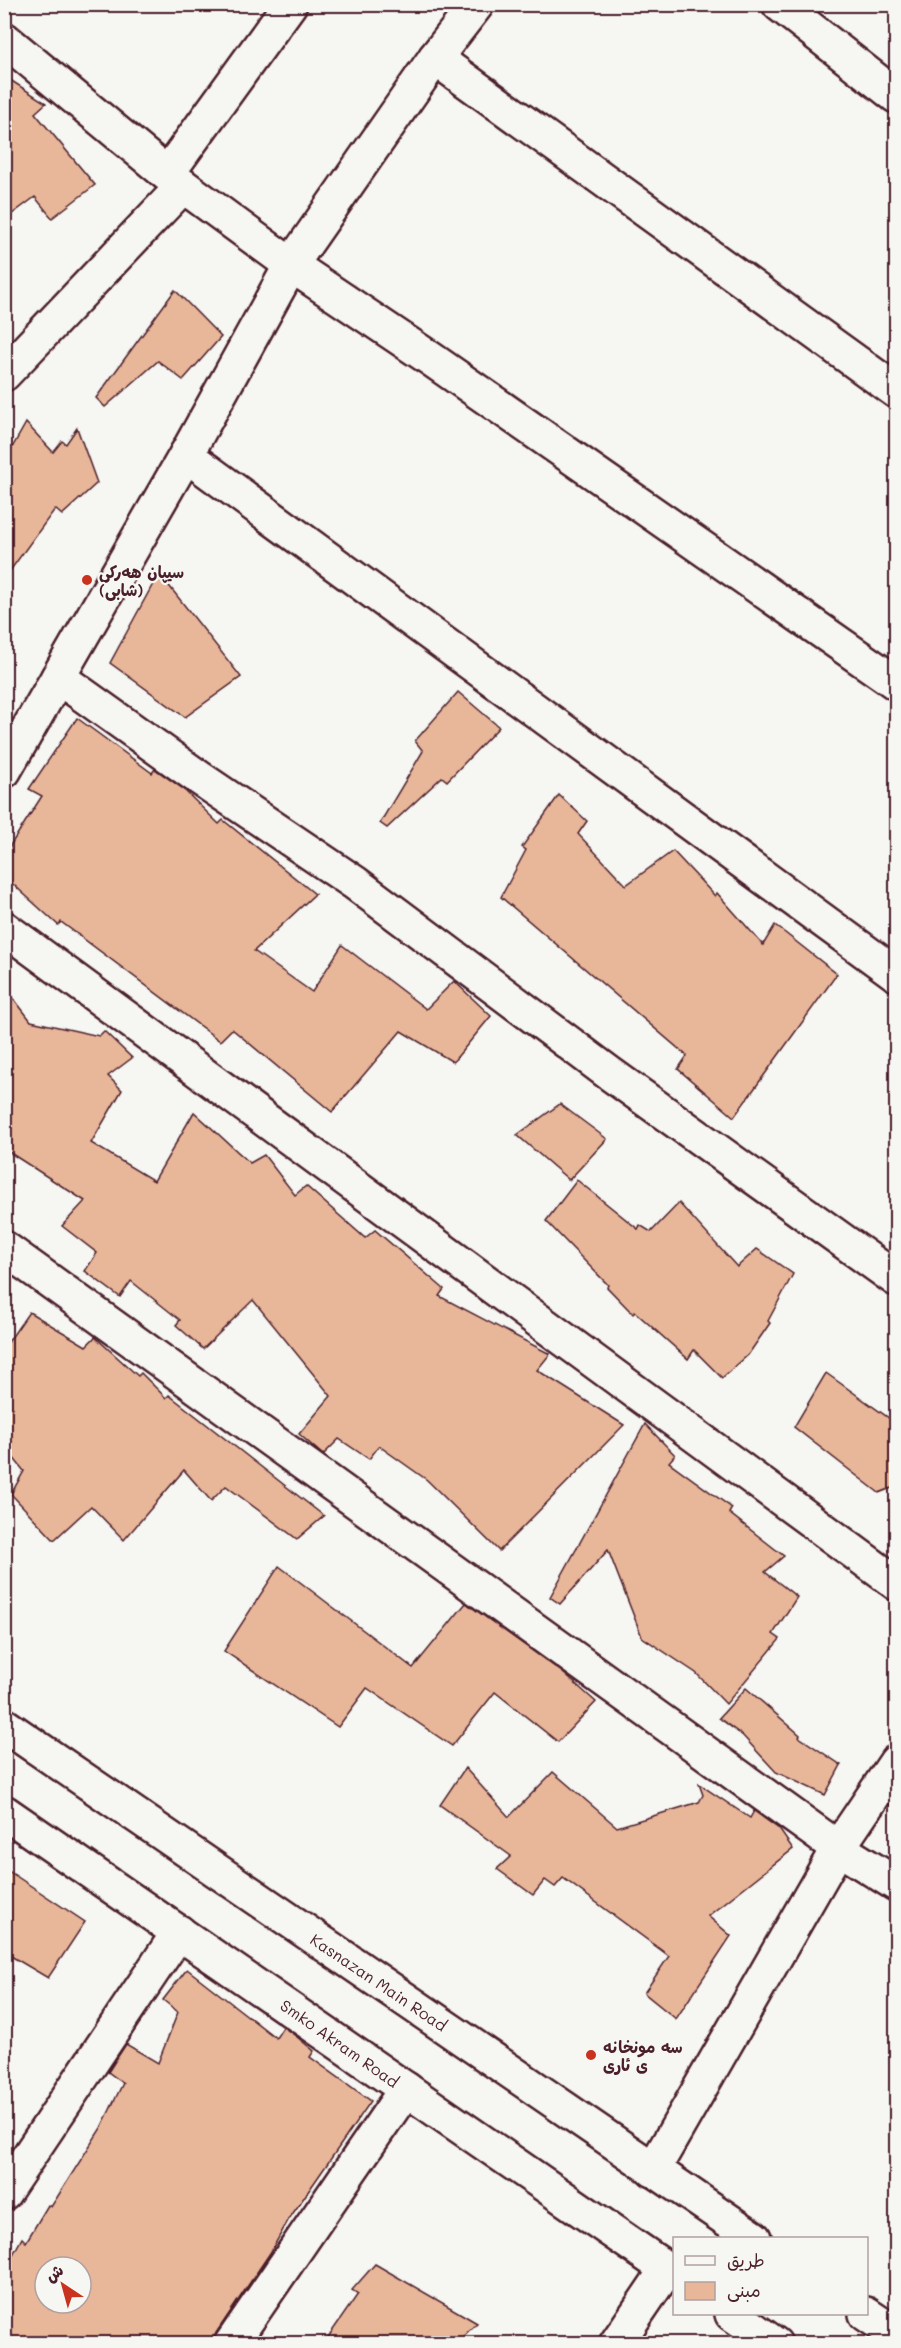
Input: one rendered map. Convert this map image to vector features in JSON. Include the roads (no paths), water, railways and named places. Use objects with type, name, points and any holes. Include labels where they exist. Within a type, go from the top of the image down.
[{"type":"street","points":[[4,374],[175,180],[290,4]]},
{"type":"street","points":[[4,771],[186,455],[291,265],[435,58],[477,4]]},
{"type":"street","points":[[779,4],[897,96]]},
{"type":"street","points":[[4,39],[175,180],[291,265],[431,359],[897,683]]},
{"type":"street","points":[[435,58],[897,391]]},
{"type":"street","points":[[186,455],[897,974]]},
{"type":"street","points":[[58,677],[198,777],[355,883],[609,1073],[897,1278]]},
{"type":"street","points":[[4,928],[897,1583]]},
{"type":"street","points":[[4,1248],[838,1848],[897,1884]]},
{"type":"street","name":"Kasnazan Main Road","points":[[4,1725],[753,2237]]},
{"type":"street","points":[[653,2170],[838,1848],[897,1762]]},
{"type":"street","name":"Smko Akram Road","points":[[4,1812],[671,2272]]},
{"type":"street","points":[[5,2193],[179,1932]]},
{"type":"street","points":[[231,2343],[406,2089]]},
{"type":"street","points":[[616,2343],[671,2272]]},
{"type":"street","points":[[868,2314],[897,2334]]},
{"type":"street","points":[[735,2315],[775,2343]]},
{"type":"place","name":"سیپان هەرکی (شابی)","points":[[87,580]]},
{"type":"place","name":"سه مونخانه ی ئاری","points":[[591,2055]]}]
